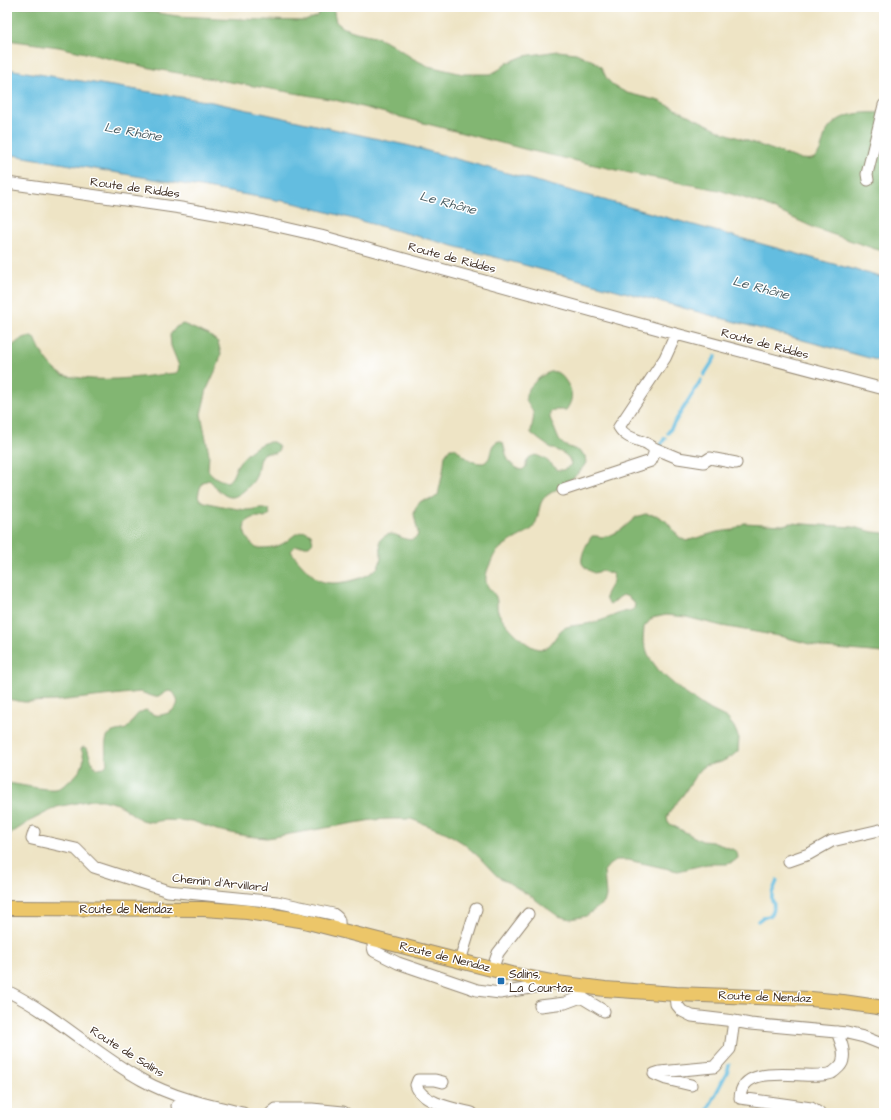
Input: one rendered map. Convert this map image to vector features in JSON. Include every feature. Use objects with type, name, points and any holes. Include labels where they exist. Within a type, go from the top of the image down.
[{"type":"main road","name":"Route de Nendaz","points":[[7,908],[226,910],[267,914],[300,920],[582,992],[811,999],[884,1008]]},
{"type":"street","points":[[868,180],[867,174],[884,105]]},
{"type":"street","name":"Route de Riddes","points":[[7,183],[181,208],[270,224],[328,238],[676,334],[884,389]]},
{"type":"street","points":[[676,334],[664,358],[619,427],[621,431],[631,439],[644,442],[678,458],[704,462],[710,458],[736,463]]},
{"type":"street","points":[[563,490],[651,461],[654,454],[654,448]]},
{"type":"street","points":[[789,861],[809,854],[832,841],[884,829]]},
{"type":"street","name":"Chemin d'Arvillard","points":[[34,832],[32,839],[76,849],[94,867],[168,891],[277,902],[333,914],[339,919],[340,924],[338,930]]},
{"type":"street","points":[[460,961],[476,909]]},
{"type":"street","points":[[492,970],[498,953],[528,914]]},
{"type":"street","points":[[374,939],[374,951],[398,963],[477,990],[500,993],[531,988],[536,987],[538,980]]},
{"type":"street","name":"Route de Salins","points":[[7,991],[41,1010],[112,1061],[142,1080],[174,1095],[211,1106],[243,1113]]},
{"type":"street","points":[[540,1006],[565,1003],[582,992],[604,1011]]},
{"type":"street","points":[[676,994],[677,1006],[682,1011],[692,1016],[750,1024],[837,1032],[864,1037],[884,1045]]},
{"type":"street","points":[[691,1085],[666,1079],[654,1074],[660,1072],[714,1067],[730,1049],[734,1021]]},
{"type":"street","points":[[819,1113],[811,1108],[740,1098],[740,1093],[744,1085],[753,1077],[764,1075],[823,1075],[834,1072],[841,1065],[844,1058],[837,1032]]},
{"type":"street","points":[[442,1082],[435,1080],[418,1080],[416,1085],[421,1093],[435,1102],[472,1113]]},
{"type":"street","points":[[177,1106],[194,1110],[202,1110],[211,1106]]},
{"type":"street","points":[[271,1113],[276,1109],[312,1109],[345,1113]]},
{"type":"green space","points":[[7,7],[122,7],[177,16],[305,21],[318,16],[321,7],[333,7],[336,22],[344,28],[375,36],[390,43],[412,58],[428,66],[463,74],[491,74],[507,63],[524,56],[558,51],[576,53],[595,62],[601,67],[607,79],[614,86],[627,93],[659,101],[725,133],[799,159],[812,159],[818,155],[826,133],[831,126],[844,117],[859,113],[884,113],[884,252],[817,229],[762,204],[719,190],[639,175],[528,150],[335,100],[155,69],[59,47],[7,40]]},
{"type":"green space","points":[[183,324],[209,335],[218,342],[221,354],[218,365],[207,389],[201,414],[209,454],[208,470],[216,478],[227,482],[232,477],[242,459],[260,445],[273,442],[278,445],[279,449],[276,453],[264,453],[262,455],[255,479],[238,495],[229,497],[225,495],[209,480],[203,482],[198,496],[204,502],[216,505],[246,510],[259,508],[268,509],[270,514],[265,518],[259,517],[250,519],[245,523],[246,537],[256,548],[278,546],[301,532],[305,531],[311,534],[313,542],[309,546],[295,546],[291,551],[304,567],[319,580],[333,583],[351,581],[360,578],[375,570],[379,565],[381,556],[380,540],[385,536],[390,534],[407,539],[417,537],[418,533],[414,514],[416,507],[421,501],[433,499],[438,495],[445,455],[450,448],[455,448],[471,461],[484,463],[489,458],[494,444],[499,441],[503,443],[510,463],[522,470],[526,467],[526,462],[528,459],[536,455],[545,459],[558,470],[563,470],[571,465],[566,455],[553,449],[531,433],[533,412],[526,400],[527,391],[538,379],[547,373],[556,372],[562,376],[568,384],[572,395],[569,406],[566,410],[554,410],[550,412],[550,418],[559,440],[564,445],[579,451],[585,456],[586,463],[573,478],[544,498],[540,505],[535,525],[532,529],[508,543],[496,552],[493,557],[488,569],[486,582],[496,597],[498,612],[510,629],[529,645],[540,649],[551,644],[558,633],[564,628],[588,624],[634,609],[635,604],[628,597],[623,595],[610,605],[607,601],[606,594],[612,582],[613,574],[602,571],[594,573],[584,566],[582,563],[582,557],[588,541],[592,536],[602,537],[611,535],[621,530],[636,517],[645,514],[656,515],[666,521],[679,537],[686,541],[717,532],[733,530],[744,523],[783,525],[791,523],[853,527],[884,533],[884,653],[824,648],[784,637],[722,626],[686,617],[666,615],[652,618],[644,627],[643,640],[649,657],[660,672],[683,692],[705,707],[727,718],[734,727],[739,738],[738,751],[731,757],[721,762],[704,766],[695,776],[667,817],[668,823],[702,841],[712,842],[732,849],[737,852],[738,858],[727,864],[707,864],[678,871],[628,860],[616,860],[604,871],[606,896],[604,903],[586,916],[571,919],[558,916],[532,897],[496,875],[463,843],[447,833],[411,819],[372,820],[267,838],[246,836],[217,830],[192,821],[165,820],[152,822],[141,820],[118,804],[102,800],[91,800],[57,807],[30,821],[7,836],[7,783],[49,789],[62,787],[80,770],[84,760],[81,749],[83,747],[87,748],[93,765],[98,769],[103,768],[107,764],[106,741],[110,734],[115,731],[126,729],[138,714],[146,710],[157,715],[162,715],[172,711],[176,707],[177,698],[173,692],[168,691],[155,697],[140,692],[57,701],[24,702],[7,699],[7,350],[22,339],[27,337],[33,338],[37,342],[51,366],[63,375],[70,377],[117,379],[176,373],[179,366],[171,346],[170,335],[176,327]]},
{"type":"water","name":"Le Rhône","points":[[7,69],[212,102],[410,146],[884,278],[884,362],[294,203],[7,154]]},
{"type":"waterway","points":[[704,375],[716,356]]},
{"type":"waterway","points":[[668,433],[701,380]]},
{"type":"waterway","points":[[660,446],[665,438]]},
{"type":"waterway","points":[[758,921],[763,917],[770,916],[773,910],[774,906],[772,893],[777,881]]},
{"type":"waterway","points":[[706,1113],[728,1070],[729,1065]]},
{"type":"place","name":"Salins, La Courtaz","points":[[501,981]]}]
